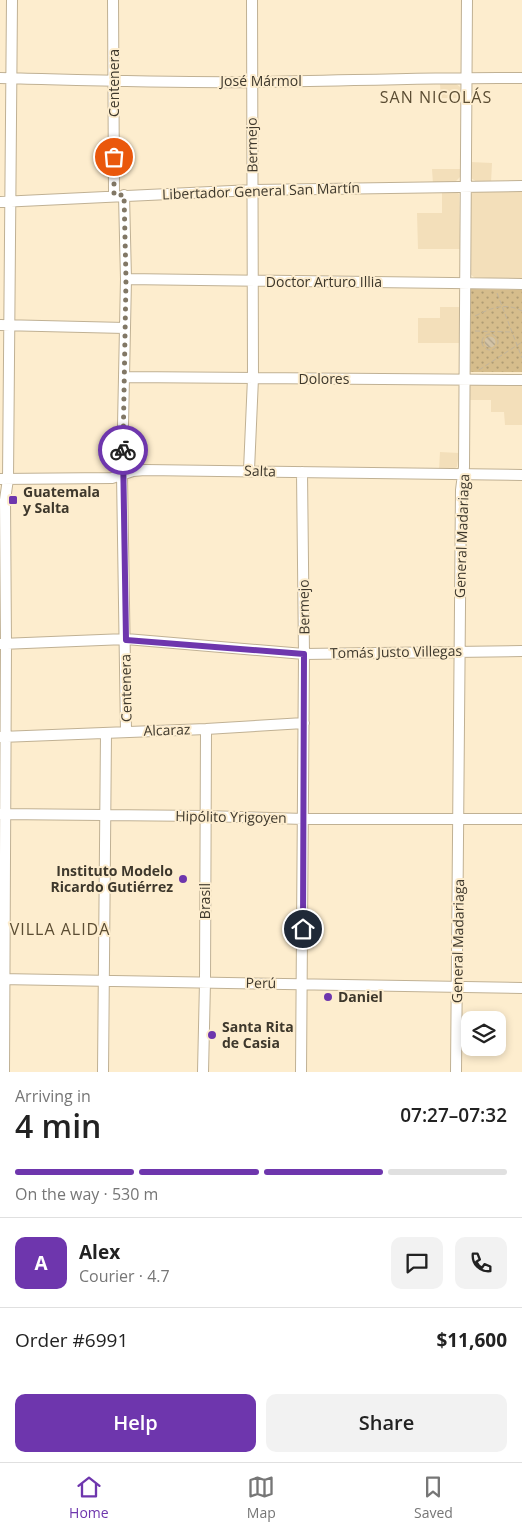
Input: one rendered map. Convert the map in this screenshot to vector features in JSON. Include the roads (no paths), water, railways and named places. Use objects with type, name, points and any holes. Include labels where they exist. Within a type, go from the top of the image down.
[{"type":"street","points":[[4,1072],[2,979],[5,78],[12,0]]},
{"type":"street","name":"Centenera","points":[[113,0],[119,195],[126,279],[122,474],[126,732]]},
{"type":"street","name":"Bermejo","points":[[249,470],[253,378],[252,0]]},
{"type":"street","name":"General Madariaga","points":[[456,1072],[461,490],[465,380],[464,283],[467,0]]},
{"type":"street","name":"José Mármol","points":[[5,78],[252,82],[522,78]]},
{"type":"street","name":"Libertador General San Martín","points":[[5,201],[253,190],[522,186]]},
{"type":"street","name":"Doctor Arturo Illia","points":[[126,279],[522,284]]},
{"type":"street","points":[[4,326],[125,328]]},
{"type":"street","name":"Dolores","points":[[125,376],[522,380]]},
{"type":"street","name":"Salta","points":[[4,479],[112,478],[122,474],[145,470],[522,475]]},
{"type":"street","name":"Bermejo","points":[[301,1072],[304,819],[302,472]]},
{"type":"street","name":"Tomás Justo Villegas","points":[[3,644],[126,640],[304,654],[522,650]]},
{"type":"street","name":"Alcaraz","points":[[3,737],[304,723]]},
{"type":"street","name":"Brasil","points":[[203,1072],[206,729]]},
{"type":"street","name":"Centenera","points":[[103,1072],[106,732]]},
{"type":"street","name":"Hipólito Yrigoyen","points":[[3,814],[304,819],[522,819]]},
{"type":"street","name":"Perú","points":[[2,979],[522,988]]},
{"type":"place","name":"Guatemala y Salta","points":[[13,500]]},
{"type":"place","name":"Instituto Modelo Ricardo Gutiérrez","points":[[183,879]]},
{"type":"place","name":"Daniel","points":[[328,997]]},
{"type":"place","name":"Santa Rita de Casia","points":[[212,1035]]},
{"type":"district","name":"SAN NICOLÁS","points":[[436,97]]},
{"type":"district","name":"VILLA ALIDA","points":[[60,929]]}]
